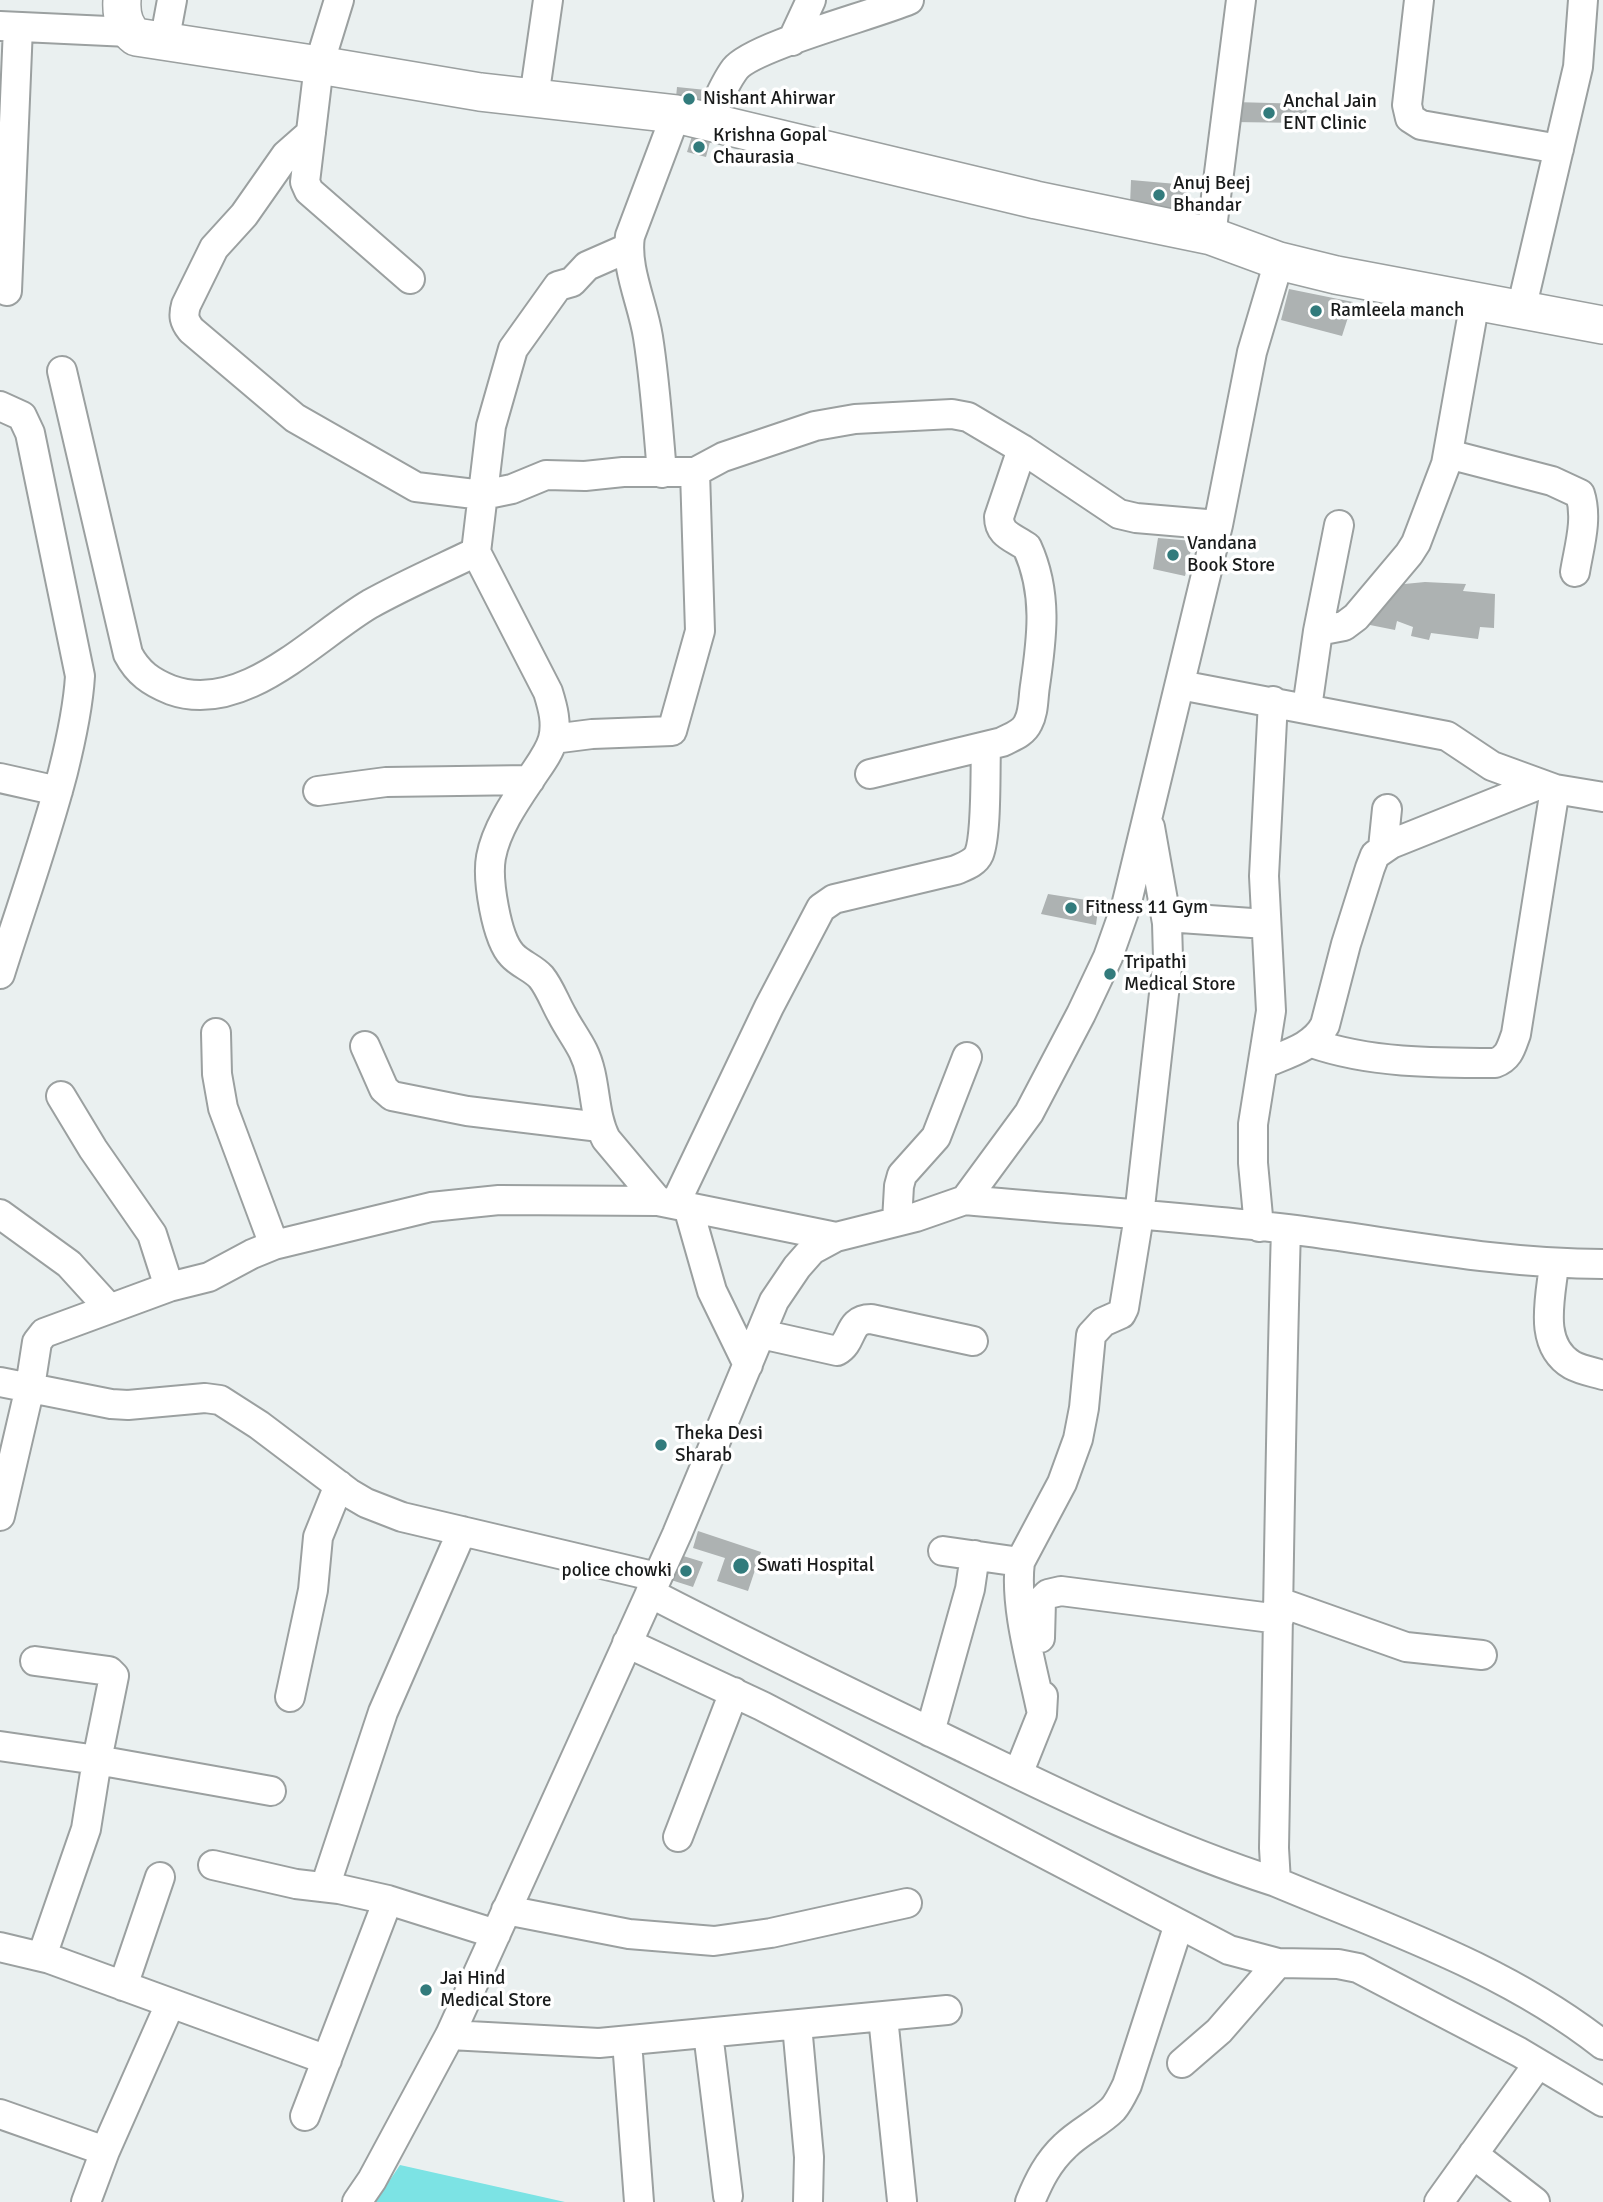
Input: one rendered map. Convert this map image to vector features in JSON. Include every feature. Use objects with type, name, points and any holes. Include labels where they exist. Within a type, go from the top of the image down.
[{"type":"main road","points":[[126,16],[136,37],[164,43],[481,92],[692,118],[1036,200],[1211,236],[1279,261],[1336,275],[1603,325]]},
{"type":"street","points":[[164,43],[172,0]]},
{"type":"street","points":[[339,0],[319,65],[305,182],[309,191],[410,279]]},
{"type":"street","points":[[534,98],[548,0]]},
{"type":"street","points":[[792,41],[811,0]]},
{"type":"street","points":[[662,472],[649,339],[628,260],[630,236],[692,118],[745,60],[909,0]]},
{"type":"street","points":[[1211,236],[1241,0]]},
{"type":"street","points":[[1419,0],[1407,105],[1410,118],[1421,125],[1559,149]]},
{"type":"street","points":[[1521,310],[1578,67],[1583,0]]},
{"type":"street","points":[[7,291],[9,27],[126,16]]},
{"type":"street","points":[[311,133],[286,155],[244,215],[214,248],[186,305],[183,316],[185,323],[284,410],[416,487],[483,495],[512,489],[546,475],[584,477],[623,472],[695,471],[723,457],[815,426],[855,419],[952,414],[968,417],[1022,449],[1107,508],[1136,518],[1218,525]]},
{"type":"street","points":[[628,248],[587,266],[572,282],[558,286],[513,349],[491,426],[476,552],[548,692],[554,710],[553,739],[497,837],[491,858],[492,892],[505,946],[512,956],[541,978],[584,1052],[590,1070],[600,1127],[606,1139],[674,1204],[748,1365]]},
{"type":"street","points":[[965,1200],[1029,1114],[1108,957],[1126,906],[1218,525],[1252,352],[1279,261]]},
{"type":"street","points":[[1318,631],[1344,626],[1350,621],[1416,543],[1448,453],[1475,302]]},
{"type":"street","points":[[62,371],[128,654],[142,675],[164,687],[176,692],[207,696],[249,684],[370,604],[476,552]]},
{"type":"street","points":[[0,406],[22,416],[30,433],[80,676],[79,704],[58,791],[0,974]]},
{"type":"street","points":[[870,774],[986,746],[1022,732],[1028,724],[1043,632],[1041,604],[1027,547],[1003,533],[999,526],[999,517],[1022,449]]},
{"type":"street","points":[[1448,453],[1552,481],[1580,494],[1583,522],[1575,572]]},
{"type":"street","points":[[553,739],[592,734],[672,731],[700,631],[695,471]]},
{"type":"street","points":[[1307,708],[1318,631],[1339,525]]},
{"type":"street","points":[[1180,685],[1447,736],[1492,766],[1548,787],[1603,797]]},
{"type":"street","points":[[1273,701],[1264,876],[1271,1012],[1253,1124],[1253,1163],[1273,1228],[1280,1410],[1274,1848],[1276,1882]]},
{"type":"street","points":[[674,1204],[769,1007],[821,908],[834,899],[956,870],[973,862],[979,854],[986,746]]},
{"type":"street","points":[[0,778],[58,791]]},
{"type":"street","points":[[318,791],[386,782],[530,780]]},
{"type":"street","points":[[1263,1064],[1312,1043],[1320,1036],[1375,855],[1383,848],[1548,787]]},
{"type":"street","points":[[1312,1043],[1353,1054],[1437,1063],[1503,1061],[1509,1054],[1516,1034],[1548,787]]},
{"type":"street","points":[[1383,848],[1387,809]]},
{"type":"street","points":[[1042,1714],[1021,1608],[1018,1585],[1020,1563],[1062,1483],[1078,1439],[1084,1408],[1091,1335],[1102,1322],[1121,1314],[1124,1308],[1139,1216],[1168,958],[1166,917],[1148,818]]},
{"type":"street","points":[[1166,917],[1266,924]]},
{"type":"street","points":[[216,1033],[217,1074],[223,1108],[274,1245]]},
{"type":"street","points":[[365,1046],[384,1089],[392,1096],[467,1111],[600,1127]]},
{"type":"street","points":[[897,1221],[902,1175],[936,1137],[967,1057]]},
{"type":"street","points":[[61,1096],[93,1149],[152,1234],[169,1287]]},
{"type":"street","points":[[0,1516],[30,1387],[37,1342],[44,1332],[169,1287],[209,1277],[274,1245],[430,1207],[465,1202],[624,1199],[674,1204],[836,1237]]},
{"type":"street","points":[[357,2202],[372,2180],[450,2035],[654,1585],[775,1301],[797,1267],[812,1250],[836,1237],[945,1208],[965,1200],[1273,1228],[1454,1254],[1554,1264],[1603,1264]]},
{"type":"street","points":[[0,1214],[69,1264],[108,1308]]},
{"type":"street","points":[[1554,1264],[1549,1313],[1552,1342],[1561,1356],[1574,1366],[1603,1375]]},
{"type":"street","points":[[761,1334],[837,1351],[847,1342],[850,1329],[856,1323],[871,1319],[973,1342]]},
{"type":"street","points":[[0,1382],[111,1404],[205,1398],[220,1400],[366,1503],[402,1517],[462,1531],[654,1585],[749,1644],[1018,1774],[1212,1861],[1276,1882],[1489,1972],[1577,2025],[1603,2045]]},
{"type":"street","points":[[290,1697],[313,1590],[318,1537],[339,1485]]},
{"type":"street","points":[[325,1887],[383,1713],[462,1531]]},
{"type":"street","points":[[943,1551],[1020,1563]]},
{"type":"street","points":[[930,1732],[970,1589],[975,1555]]},
{"type":"street","points":[[1018,1774],[1042,1714],[1039,1612],[1041,1601],[1048,1594],[1074,1591],[1137,1602],[1279,1611],[1406,1647],[1482,1655]]},
{"type":"street","points":[[627,1643],[734,1692],[1229,1950],[1278,1963],[1338,1964],[1358,1968],[1538,2064],[1603,2102]]},
{"type":"street","points":[[35,1661],[109,1671],[114,1676],[81,1848],[42,1956]]},
{"type":"street","points":[[678,1837],[734,1692]]},
{"type":"street","points":[[0,1746],[271,1791]]},
{"type":"street","points":[[213,1865],[296,1884],[325,1887],[501,1922],[714,1941],[771,1933],[907,1903]]},
{"type":"street","points":[[123,1986],[160,1877]]},
{"type":"street","points":[[305,2116],[388,1900]]},
{"type":"street","points":[[1030,2202],[1043,2172],[1053,2158],[1080,2133],[1114,2108],[1127,2085],[1179,1924]]},
{"type":"street","points":[[0,1947],[42,1956],[327,2060]]},
{"type":"street","points":[[1182,2063],[1219,2031],[1278,1963]]},
{"type":"street","points":[[86,2202],[170,2004]]},
{"type":"street","points":[[450,2035],[571,2043],[627,2041],[947,2010]]},
{"type":"street","points":[[883,2017],[902,2201]]},
{"type":"street","points":[[797,2025],[809,2157],[808,2202]]},
{"type":"street","points":[[708,2034],[728,2196]]},
{"type":"street","points":[[627,2041],[639,2202]]},
{"type":"street","points":[[1439,2202],[1538,2064]]},
{"type":"street","points":[[0,2114],[106,2151]]},
{"type":"street","points":[[1474,2154],[1535,2202]]},
{"type":"shaded area","points":[[400,2165],[565,2202],[375,2202]]},
{"type":"building","name":"Nishant Ahirwar","points":[[677,87],[706,90],[697,112],[675,108]]},
{"type":"building","name":"Anchal Jain ENT Clinic","points":[[1234,102],[1308,104],[1304,123],[1232,122]]},
{"type":"building","name":"Krishna Gopal Chaurasia","points":[[692,136],[710,142],[706,157],[687,152]]},
{"type":"building","name":"Anuj Beej Bhandar","points":[[1131,180],[1188,185],[1185,211],[1130,205]]},
{"type":"building","name":"Ramleela manch","points":[[1289,289],[1353,302],[1342,336],[1281,320]]},
{"type":"building","name":"Vandana Book Store","points":[[1158,538],[1193,541],[1185,576],[1153,569]]},
{"type":"building","points":[[1425,582],[1466,584],[1463,591],[1495,594],[1494,628],[1480,627],[1478,639],[1431,633],[1429,640],[1411,636],[1413,627],[1397,621],[1395,630],[1365,624],[1394,585]]},
{"type":"building","name":"Fitness 11 Gym","points":[[1048,894],[1099,902],[1096,925],[1041,914]]},
{"type":"building","points":[[698,1531],[761,1552],[748,1591],[717,1581],[725,1558],[693,1548]]},
{"type":"building","name":"police chowki","points":[[680,1555],[703,1562],[693,1587],[668,1579]]},
{"type":"place","name":"Nishant Ahirwar","points":[[689,99]]},
{"type":"place","name":"Anchal Jain ENT Clinic","points":[[1269,113]]},
{"type":"place","name":"Krishna Gopal Chaurasia","points":[[699,147]]},
{"type":"place","name":"Anuj Beej Bhandar","points":[[1159,195]]},
{"type":"place","name":"Ramleela manch","points":[[1316,311]]},
{"type":"place","name":"Vandana Book Store","points":[[1173,555]]},
{"type":"place","name":"Fitness 11 Gym","points":[[1071,908]]},
{"type":"place","name":"Tripathi Medical Store","points":[[1110,974]]},
{"type":"place","name":"Theka Desi Sharab","points":[[661,1445]]},
{"type":"place","name":"Swati Hospital","points":[[741,1566]]},
{"type":"place","name":"police chowki","points":[[686,1571]]},
{"type":"place","name":"Jai Hind Medical Store","points":[[426,1990]]}]
